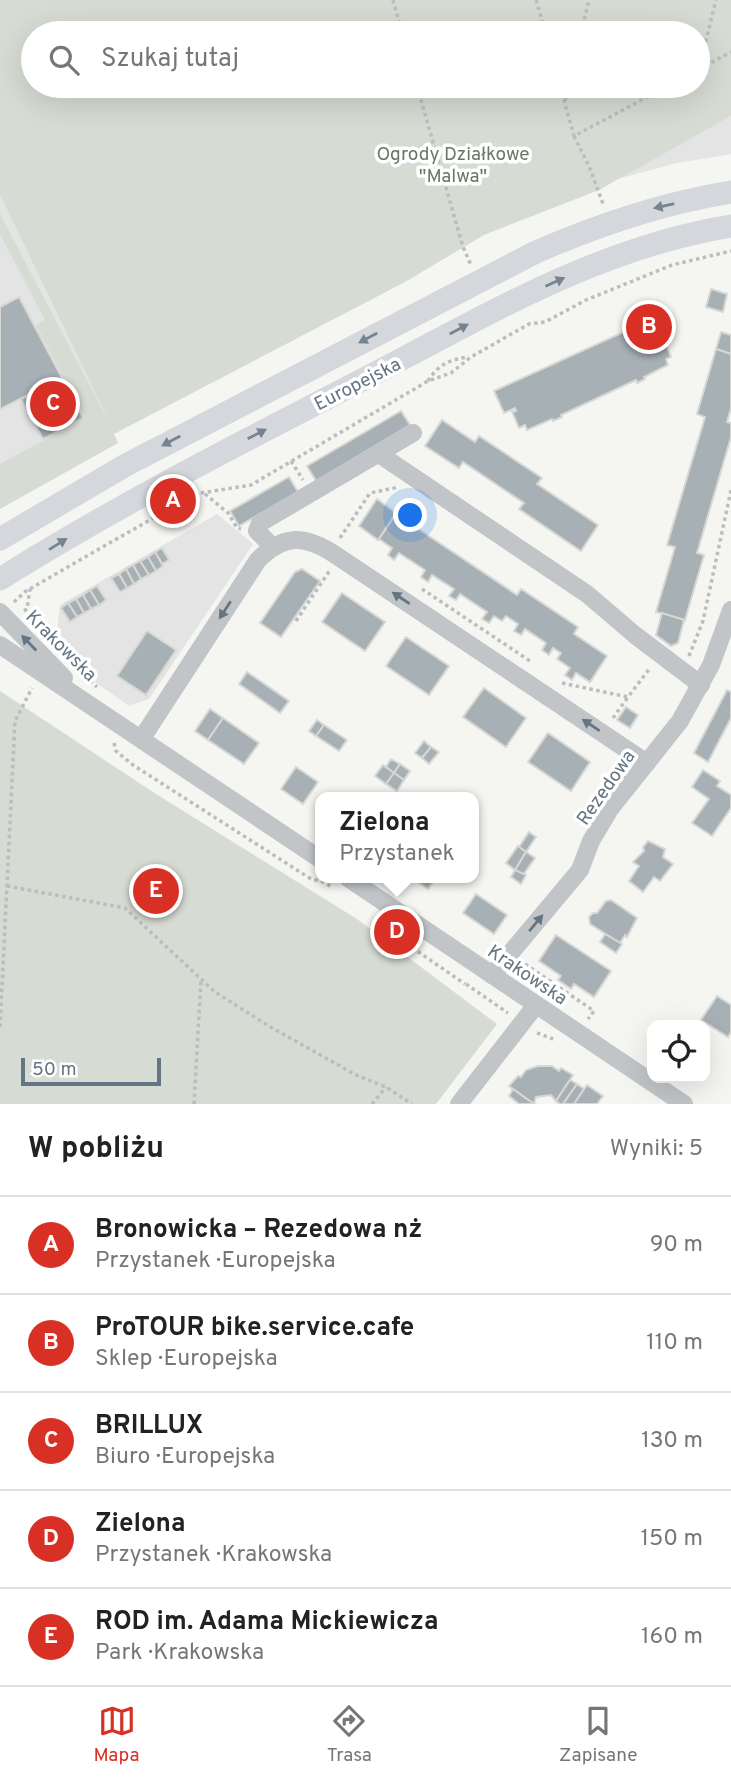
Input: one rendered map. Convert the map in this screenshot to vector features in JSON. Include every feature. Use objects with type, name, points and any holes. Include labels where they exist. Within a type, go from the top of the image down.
[{"type":"main road","name":"Europejska","points":[[0,539],[126,465],[536,252],[593,227],[624,217],[731,192]]},
{"type":"main road","name":"Europejska","points":[[0,579],[85,527],[174,478],[493,311],[550,284],[627,253],[678,237],[731,226]]},
{"type":"street","points":[[273,547],[259,535],[257,531],[260,523],[413,433]]},
{"type":"street","points":[[379,454],[587,594],[701,685]]},
{"type":"street","points":[[142,738],[258,560],[273,547],[299,538],[317,543],[340,557],[647,762]]},
{"type":"street","name":"Rezedowa","points":[[492,975],[580,870],[610,808],[680,721],[701,685],[731,610]]},
{"type":"street","name":"Krakowska","points":[[0,612],[95,706]]},
{"type":"street","name":"Krakowska","points":[[0,645],[315,856]]},
{"type":"street","name":"Krakowska","points":[[345,886],[492,975],[684,1104]]},
{"type":"street","points":[[459,1104],[536,1005]]},
{"type":"path","points":[[393,0],[399,21]]},
{"type":"path","points":[[536,0],[542,21]]},
{"type":"path","points":[[584,21],[589,0]]},
{"type":"path","points":[[710,23],[716,0]]},
{"type":"path","points":[[710,63],[731,52]]},
{"type":"path","points":[[420,98],[463,247]]},
{"type":"path","points":[[564,98],[574,136],[603,204]]},
{"type":"path","points":[[574,136],[645,98]]},
{"type":"path","points":[[26,591],[195,494],[251,485],[428,381],[451,373],[471,357],[529,324],[545,322],[598,295],[672,265],[731,251]]},
{"type":"path","points":[[428,381],[436,368],[448,361],[471,357]]},
{"type":"path","points":[[683,672],[703,621],[731,489]]},
{"type":"path","points":[[204,493],[228,513],[237,528],[257,531]]},
{"type":"path","points":[[296,621],[340,557]]},
{"type":"path","points":[[412,582],[530,661]]},
{"type":"path","points":[[603,733],[660,654]]},
{"type":"path","points":[[552,676],[563,684],[628,697]]},
{"type":"path","points":[[0,1027],[15,721],[34,683]]},
{"type":"path","points":[[110,734],[116,751],[133,765],[315,880]]},
{"type":"path","points":[[7,886],[125,908],[215,992],[267,1026],[275,1028],[356,1075],[386,1087],[412,1104]]},
{"type":"path","points":[[509,954],[594,1011],[586,1022]]},
{"type":"path","points":[[194,1104],[201,979]]},
{"type":"path","points":[[372,1104],[386,1087]]},
{"type":"shaded area","points":[[731,116],[731,154],[677,163],[617,179]]},
{"type":"shaded area","points":[[0,195],[114,433],[0,493]]},
{"type":"shaded area","points":[[217,514],[253,544],[149,699],[129,706],[95,682],[98,677],[57,633],[60,605]]},
{"type":"green space","name":"Ogrody Działkowe \"Malwa\"","points":[[0,0],[731,0],[731,116],[599,190],[484,235],[405,282],[114,434],[118,443],[0,509],[0,464],[85,418],[36,325],[45,320],[0,234],[0,214],[109,422],[0,195]]},
{"type":"green space","points":[[0,691],[156,794],[357,919],[497,1024],[436,1104],[0,1104]]},
{"type":"building","points":[[711,289],[727,294],[723,312],[706,307]]},
{"type":"building","points":[[19,297],[62,378],[0,409],[0,307]]},
{"type":"building","points":[[661,315],[670,335],[660,340],[661,344],[665,342],[671,357],[666,359],[668,365],[637,383],[636,380],[561,415],[562,417],[527,430],[525,425],[519,428],[512,412],[516,411],[515,408],[504,413],[494,391]]},
{"type":"building","points":[[721,332],[731,335],[731,354],[716,349]]},
{"type":"building","points":[[716,349],[731,354],[731,408],[727,422],[731,423],[731,437],[697,553],[704,555],[685,620],[656,612],[675,547],[667,545],[705,417],[697,414]]},
{"type":"building","points":[[62,378],[83,418],[43,439],[21,399]]},
{"type":"building","points":[[401,411],[410,425],[316,481],[307,466]]},
{"type":"building","points":[[442,420],[475,442],[479,436],[542,478],[537,484],[598,525],[581,551],[519,509],[524,503],[463,462],[459,468],[425,446]]},
{"type":"building","points":[[289,477],[298,492],[239,526],[230,511]]},
{"type":"building","points":[[377,499],[396,513],[378,540],[359,526]]},
{"type":"building","points":[[396,514],[517,595],[521,589],[578,627],[574,634],[607,656],[590,682],[576,673],[572,680],[565,675],[570,668],[557,659],[561,653],[553,648],[549,655],[542,650],[546,643],[525,629],[521,635],[514,631],[518,624],[506,616],[502,621],[494,616],[489,623],[482,619],[487,612],[460,594],[456,600],[449,596],[454,589],[432,575],[428,582],[421,577],[425,570],[399,553],[394,560],[388,555],[392,548],[379,539]]},
{"type":"building","points":[[162,548],[169,560],[162,564],[155,552]]},
{"type":"building","points":[[155,552],[163,566],[156,571],[148,557]]},
{"type":"building","points":[[148,557],[156,571],[149,575],[140,561]]},
{"type":"building","points":[[140,561],[149,575],[141,579],[133,565]]},
{"type":"building","points":[[133,565],[141,579],[134,584],[126,569]]},
{"type":"building","points":[[126,569],[134,584],[127,588],[119,574]]},
{"type":"building","points":[[302,569],[320,581],[281,637],[260,623],[295,572]]},
{"type":"building","points":[[119,574],[127,588],[120,592],[111,578]]},
{"type":"building","points":[[97,586],[106,600],[99,605],[90,590]]},
{"type":"building","points":[[90,590],[99,605],[91,609],[83,595]]},
{"type":"building","points":[[342,593],[385,622],[365,651],[322,622]]},
{"type":"building","points":[[83,595],[91,609],[84,613],[76,599]]},
{"type":"building","points":[[76,599],[84,613],[77,617],[68,603]]},
{"type":"building","points":[[68,603],[77,617],[70,622],[61,608]]},
{"type":"building","points":[[662,613],[684,620],[678,643],[671,646],[656,635]]},
{"type":"building","points":[[147,631],[176,650],[146,695],[117,676]]},
{"type":"building","points":[[406,637],[449,666],[429,695],[386,666]]},
{"type":"building","points":[[247,672],[289,701],[280,713],[239,684]]},
{"type":"building","points":[[484,688],[526,718],[506,747],[463,717]]},
{"type":"building","points":[[727,690],[731,692],[731,718],[708,762],[694,753]]},
{"type":"building","points":[[626,707],[638,715],[630,728],[617,720]]},
{"type":"building","points":[[210,709],[223,718],[208,740],[195,731]]},
{"type":"building","points":[[223,718],[259,743],[244,764],[208,740]]},
{"type":"building","points":[[317,720],[324,725],[316,736],[309,731]]},
{"type":"building","points":[[324,725],[347,740],[339,751],[316,736]]},
{"type":"building","points":[[548,733],[590,762],[571,791],[528,762]]},
{"type":"building","points":[[424,741],[431,747],[422,758],[415,753]]},
{"type":"building","points":[[431,747],[439,752],[429,764],[422,758]]},
{"type":"building","points":[[391,759],[400,764],[394,773],[386,767]]},
{"type":"building","points":[[400,764],[410,771],[404,780],[394,773]]},
{"type":"building","points":[[383,765],[394,773],[386,784],[375,776]]},
{"type":"building","points":[[296,767],[318,782],[303,804],[281,789]]},
{"type":"building","points":[[703,770],[720,781],[717,786],[731,795],[731,808],[712,836],[692,823],[709,799],[692,787]]},
{"type":"building","points":[[394,773],[404,780],[397,791],[386,784]]},
{"type":"building","points":[[529,832],[536,837],[526,852],[519,847]]},
{"type":"building","points":[[648,841],[665,849],[663,857],[673,864],[660,881],[654,877],[643,892],[629,881],[639,866],[633,862],[644,851],[643,847]]},
{"type":"building","points":[[518,846],[526,852],[515,870],[506,863]]},
{"type":"building","points":[[526,852],[535,858],[523,875],[515,870]]},
{"type":"building","points":[[515,870],[526,875],[521,884],[511,877]]},
{"type":"building","points":[[419,883],[432,883],[428,889]]},
{"type":"building","points":[[476,894],[507,915],[494,934],[463,913]]},
{"type":"building","points":[[611,900],[637,918],[627,937],[625,935],[620,943],[590,924],[589,917],[597,913],[606,901]]},
{"type":"building","points":[[605,934],[622,944],[616,953],[600,942]]},
{"type":"building","points":[[556,935],[611,971],[594,997],[574,984],[571,989],[558,980],[561,976],[539,961]]},
{"type":"building","points":[[717,996],[731,1005],[731,1032],[728,1037],[710,1026],[710,1020],[701,1020]]},
{"type":"building","points":[[538,1066],[552,1066],[559,1071],[561,1068],[573,1075],[556,1101],[551,1095],[536,1097],[534,1104],[509,1086],[526,1070]]},
{"type":"building","points":[[570,1080],[577,1084],[563,1104],[560,1104],[556,1101]]},
{"type":"building","points":[[577,1084],[584,1089],[574,1104],[563,1104]]},
{"type":"building","points":[[587,1085],[603,1096],[597,1104],[574,1104]]},
{"type":"building","points":[[513,1089],[534,1104],[519,1104],[509,1096]]},
{"type":"place","name":"ProTOUR bike.service.cafe","points":[[649,327]]},
{"type":"place","name":"BRILLUX","points":[[53,404]]},
{"type":"place","name":"Bronowicka – Rezedowa nż","points":[[173,501]]},
{"type":"place","name":"ROD im. Adama Mickiewicza","points":[[156,891]]},
{"type":"place","name":"Zielona","points":[[397,932]]}]
